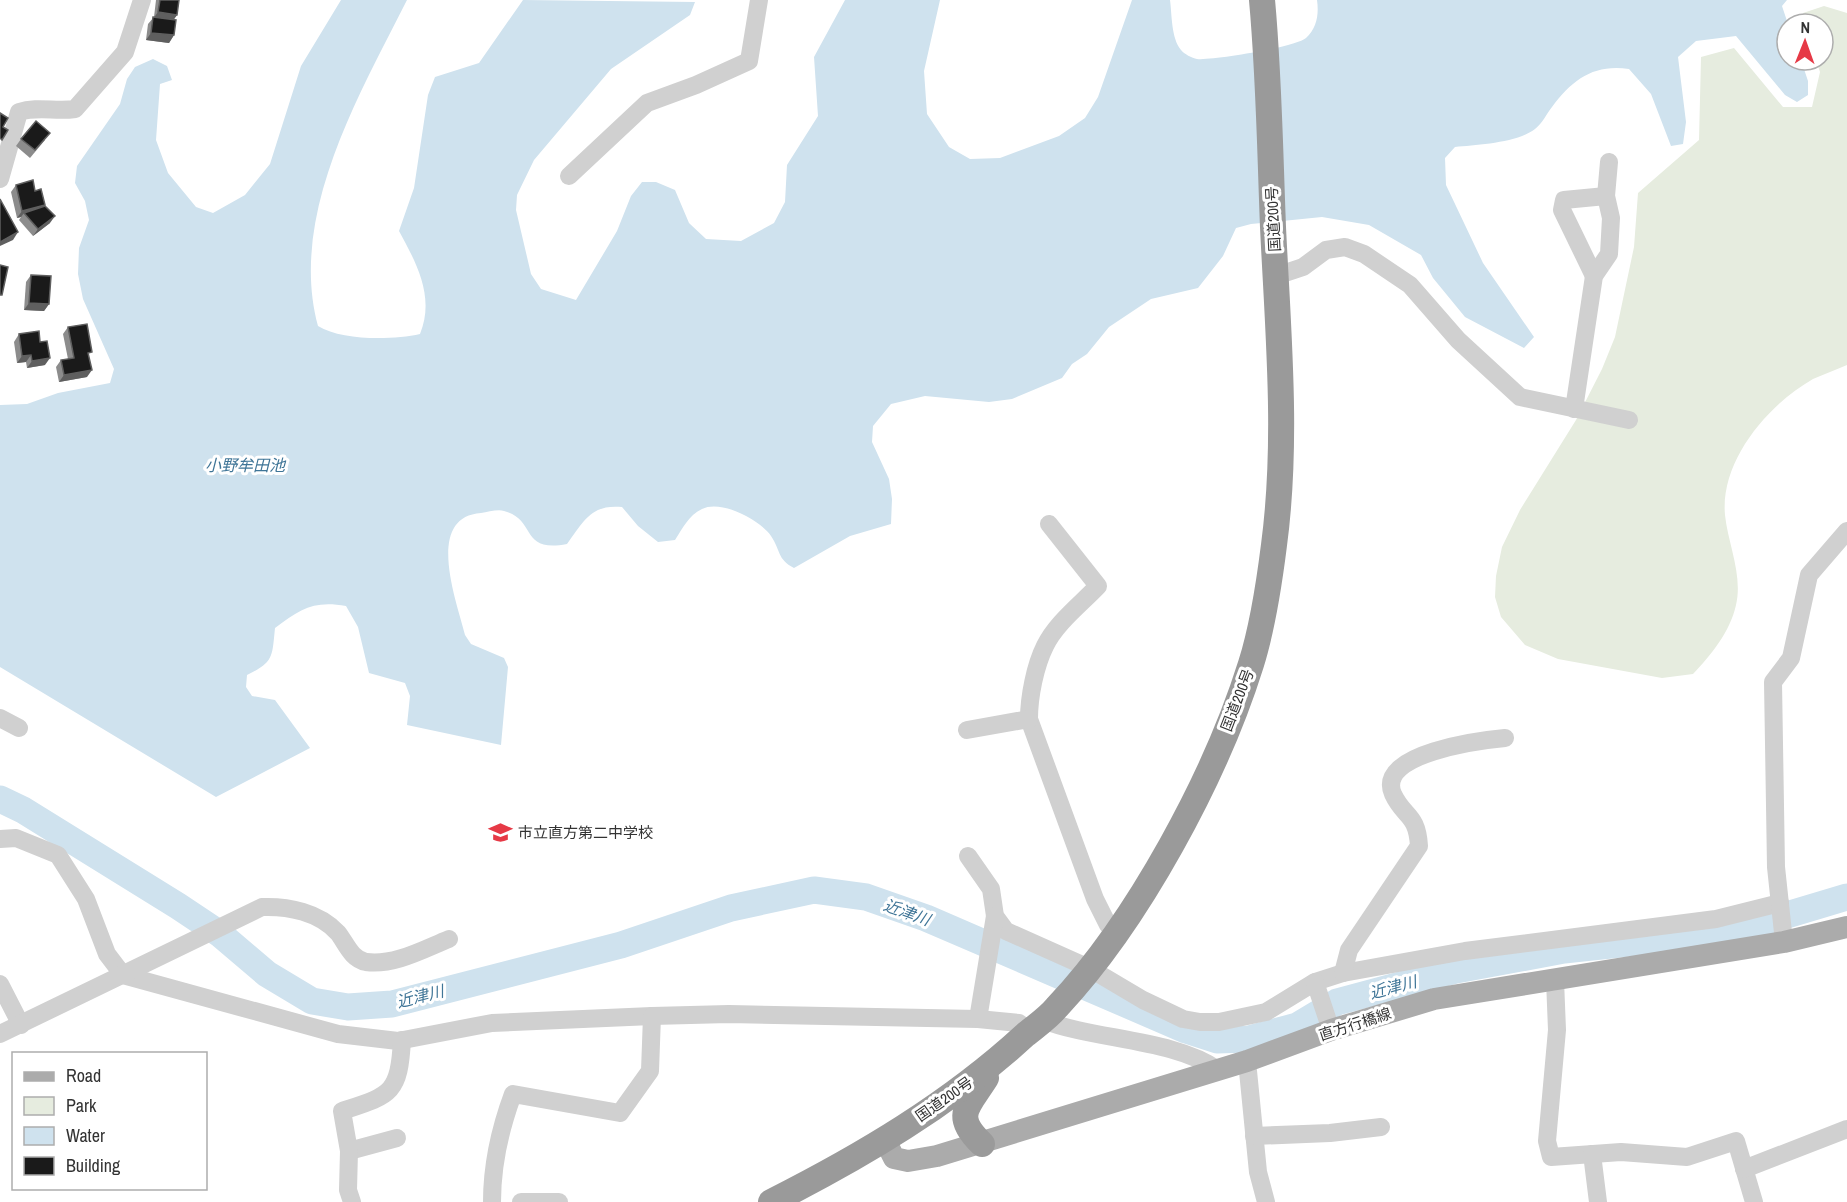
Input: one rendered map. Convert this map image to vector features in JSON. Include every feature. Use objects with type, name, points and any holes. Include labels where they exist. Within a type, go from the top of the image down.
[{"type":"highway","name":"国道200号","points":[[771,1202],[885,1140],[995,1062],[1043,1020],[1089,968],[1144,891],[1190,810],[1227,729],[1251,663],[1273,553],[1278,488],[1280,367],[1262,7]]},
{"type":"highway","points":[[982,1144],[968,1131],[964,1118],[966,1105],[995,1062]]},
{"type":"main road","name":"直方行橋線","points":[[885,1140],[894,1158],[908,1161],[982,1144],[1247,1061],[1329,1025],[1434,999],[1784,941],[1847,927]]},
{"type":"street","points":[[0,178],[19,112],[33,108],[62,111],[75,109],[81,104],[124,52],[142,0]]},
{"type":"street","points":[[568,176],[647,103],[749,61],[759,0]]},
{"type":"street","points":[[1574,408],[1594,276],[1609,254],[1611,218],[1606,196],[1609,162]]},
{"type":"street","points":[[1594,276],[1562,210],[1564,200],[1606,196]]},
{"type":"street","points":[[1275,268],[1303,267],[1326,250],[1345,247],[1364,254],[1410,285],[1458,340],[1520,397],[1629,420]]},
{"type":"street","points":[[1049,524],[1098,586],[1045,645],[1029,704],[1029,719],[1095,899],[1108,925],[1118,928]]},
{"type":"street","points":[[1784,941],[1776,867],[1773,682],[1791,658],[1809,575],[1847,531]]},
{"type":"street","points":[[0,718],[19,728]]},
{"type":"street","points":[[967,730],[1029,719]]},
{"type":"street","points":[[1343,973],[1349,950],[1419,846],[1418,827],[1392,793],[1393,780],[1400,769],[1437,749],[1505,738]]},
{"type":"street","points":[[0,839],[16,838],[58,855],[86,898],[107,954],[123,975],[338,1034],[402,1040],[492,1023],[729,1014],[978,1019],[1019,1023],[1043,1020],[1070,1031],[1124,1039],[1202,1059],[1218,1070]]},
{"type":"street","points":[[968,856],[991,889],[994,923],[978,1019]]},
{"type":"street","points":[[994,923],[1006,932],[1089,968],[1143,1000],[1183,1019],[1219,1022],[1266,1012],[1343,973],[1465,951],[1716,919],[1780,904]]},
{"type":"street","points":[[0,1034],[198,936],[262,907],[283,906],[309,914],[337,932],[352,955],[363,962],[393,960],[449,939]]},
{"type":"street","points":[[1555,980],[1557,1030],[1548,1141],[1551,1157],[1621,1152],[1687,1157],[1736,1141],[1754,1202]]},
{"type":"street","points":[[0,984],[21,1025]]},
{"type":"street","points":[[1316,985],[1329,1025]]},
{"type":"street","points":[[492,1202],[492,1177],[500,1129],[513,1094],[620,1113],[650,1071],[652,1016]]},
{"type":"street","points":[[352,1202],[348,1190],[349,1151],[342,1111],[380,1098],[392,1089],[398,1080],[401,1066],[402,1040]]},
{"type":"street","points":[[1247,1061],[1258,1172],[1266,1202]]},
{"type":"street","points":[[1254,1136],[1330,1133],[1381,1127]]},
{"type":"street","points":[[1744,1169],[1847,1129]]},
{"type":"street","points":[[349,1151],[397,1138]]},
{"type":"street","points":[[1592,1154],[1598,1202]]},
{"type":"street","points":[[522,1202],[559,1202]]},
{"type":"green space","points":[[1824,6],[1847,13],[1847,365],[1813,379],[1780,403],[1751,436],[1739,454],[1730,474],[1725,515],[1738,582],[1736,605],[1725,634],[1693,674],[1662,678],[1558,659],[1525,645],[1501,617],[1495,597],[1496,576],[1502,547],[1520,510],[1576,420],[1602,369],[1615,337],[1634,247],[1638,193],[1699,140],[1701,57],[1734,48],[1783,107],[1812,107],[1820,72],[1835,72],[1835,12],[1806,12]]},
{"type":"water","name":"小野牟田池","points":[[341,0],[407,0],[350,116],[333,157],[320,200],[312,242],[311,284],[318,326],[340,334],[368,338],[420,334],[424,320],[426,307],[422,281],[399,231],[414,188],[428,95],[435,77],[479,63],[523,0],[695,2],[690,15],[611,69],[534,160],[517,195],[516,210],[531,274],[541,289],[576,300],[617,231],[631,196],[642,182],[656,182],[675,190],[689,223],[706,239],[741,241],[774,223],[785,202],[787,165],[818,116],[814,57],[845,0],[940,0],[924,71],[927,114],[949,147],[970,159],[1000,158],[1059,136],[1085,118],[1098,97],[1132,0],[1170,0],[1174,33],[1178,45],[1188,56],[1205,59],[1235,56],[1299,42],[1313,30],[1318,10],[1317,0],[1787,0],[1782,6],[1784,12],[1775,12],[1775,72],[1805,72],[1808,81],[1808,95],[1797,102],[1785,95],[1736,36],[1696,41],[1678,57],[1686,122],[1683,144],[1671,146],[1651,94],[1629,69],[1617,68],[1595,71],[1576,81],[1560,97],[1538,127],[1527,134],[1496,142],[1455,147],[1445,158],[1446,185],[1483,263],[1534,337],[1524,348],[1465,317],[1433,278],[1421,255],[1369,225],[1322,217],[1251,224],[1236,228],[1223,256],[1198,288],[1151,299],[1109,327],[1087,354],[1072,364],[1062,378],[1012,399],[989,402],[925,396],[891,404],[873,426],[872,442],[889,479],[892,499],[891,524],[850,536],[794,568],[785,561],[766,530],[740,513],[719,507],[702,509],[693,515],[675,540],[658,542],[638,526],[622,507],[595,511],[584,521],[567,544],[542,544],[535,540],[521,521],[504,511],[490,511],[464,518],[453,529],[449,545],[452,583],[465,635],[471,644],[504,658],[508,667],[501,745],[407,725],[410,696],[405,683],[369,673],[358,627],[346,606],[316,605],[300,611],[275,628],[270,658],[247,675],[246,687],[252,696],[275,700],[310,748],[216,797],[0,667],[0,405],[27,404],[58,393],[110,383],[114,369],[83,299],[78,274],[79,248],[89,220],[85,201],[75,183],[77,166],[120,104],[127,79],[135,67],[153,59],[167,66],[172,80],[160,84],[156,140],[168,173],[196,207],[213,213],[245,195],[270,164],[301,66]]},
{"type":"building","points":[[160,0],[179,0],[177,15],[158,12]]},
{"type":"building","points":[[153,17],[176,20],[174,35],[151,33]]},
{"type":"building","points":[[0,113],[8,118],[3,127],[8,130],[2,140],[0,138]]},
{"type":"building","points":[[36,121],[50,133],[35,150],[21,139]]},
{"type":"building","points":[[33,180],[35,191],[41,189],[45,205],[22,211],[16,185]]},
{"type":"building","points":[[0,199],[18,232],[0,242]]},
{"type":"building","points":[[45,206],[55,216],[38,229],[24,213]]},
{"type":"building","points":[[0,265],[8,267],[2,295],[0,295]]},
{"type":"building","points":[[31,275],[51,276],[49,304],[29,303]]},
{"type":"building","points":[[87,324],[92,352],[88,353],[92,370],[64,375],[61,360],[74,358],[68,327]]},
{"type":"building","points":[[39,331],[40,342],[47,341],[50,358],[32,361],[31,355],[22,356],[19,334]]},
{"type":"waterway","name":"近津川","points":[[0,799],[23,810],[178,906],[220,934],[267,974],[312,1001],[348,1007],[392,1004],[621,945],[731,908],[814,890],[866,897],[926,918],[1186,1030],[1217,1040],[1249,1039],[1297,1026],[1337,1002],[1456,970],[1564,950],[1676,938],[1753,925],[1847,897]]},
{"type":"place","name":"市立直方第二中学校","points":[[500,832]]}]
